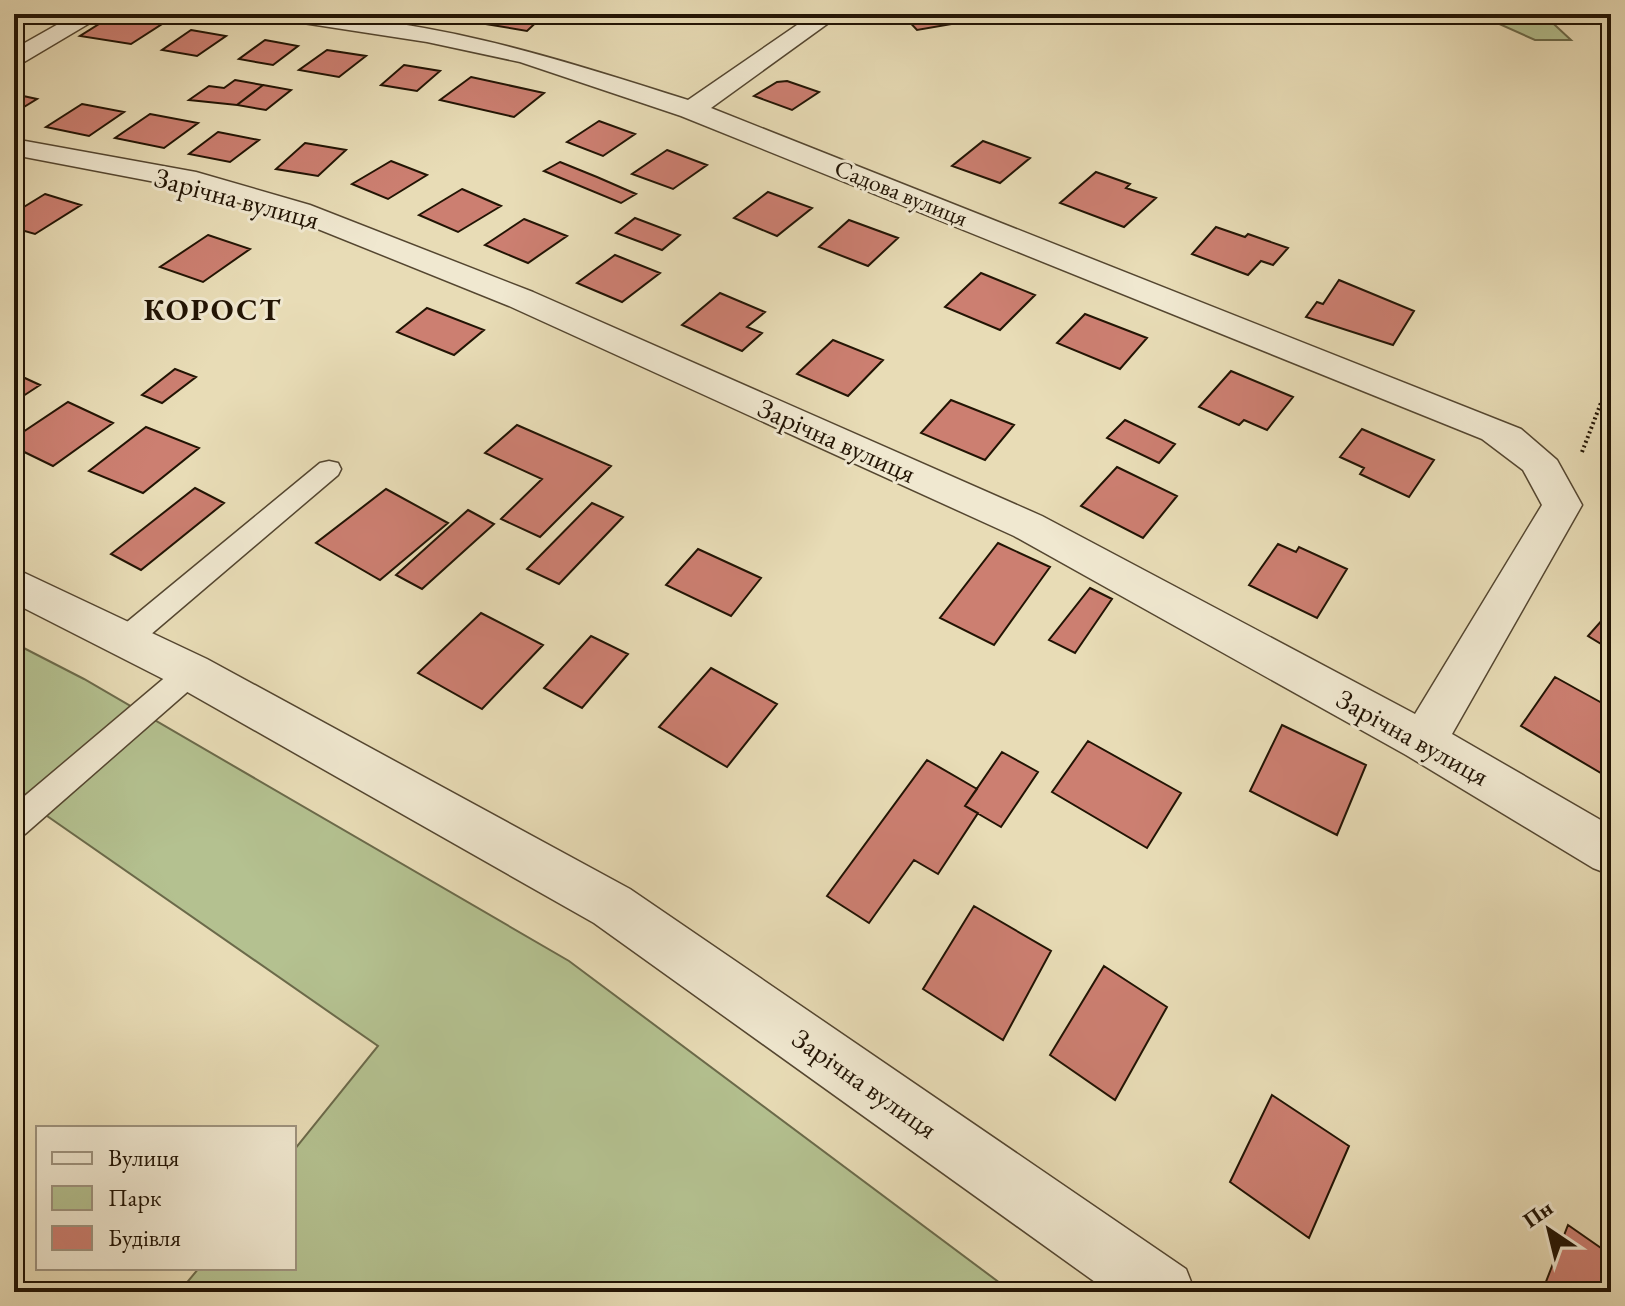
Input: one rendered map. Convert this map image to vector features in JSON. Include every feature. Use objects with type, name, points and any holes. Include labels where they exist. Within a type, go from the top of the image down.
[{"type":"street","points":[[14,60],[93,14]]},
{"type":"street","name":"Садова вулиця","points":[[290,14],[427,35],[526,56],[691,110],[1495,430],[1530,452],[1549,473],[1562,505]]},
{"type":"street","points":[[691,110],[829,14]]},
{"type":"street","name":"Зарічна вулиця","points":[[14,147],[196,181],[299,211],[521,299],[1028,526],[1423,741],[1611,852]]},
{"type":"street","points":[[1423,741],[1562,505]]},
{"type":"street","name":"Зарічна вулиця","points":[[14,584],[191,672],[612,906],[1162,1292]]},
{"type":"lane","points":[[126,639],[329,469]]},
{"type":"lane","points":[[14,824],[191,672]]},
{"type":"path","points":[[1562,505],[1611,377]]},
{"type":"green space","points":[[1477,14],[1543,14],[1571,40],[1535,40]]},
{"type":"green space","points":[[14,643],[84,679],[569,961],[1012,1292],[179,1292],[197,1270],[296,1270],[296,1148],[378,1046],[14,793]]},
{"type":"building","points":[[115,14],[138,14],[130,19],[162,24],[131,44],[80,36]]},
{"type":"building","points":[[490,14],[545,14],[527,31],[480,23]]},
{"type":"building","points":[[902,14],[989,14],[992,17],[917,30]]},
{"type":"building","points":[[191,30],[226,36],[197,56],[162,50]]},
{"type":"building","points":[[265,40],[298,46],[273,65],[239,59]]},
{"type":"building","points":[[327,50],[366,56],[339,77],[299,70]]},
{"type":"building","points":[[404,65],[440,71],[417,91],[381,85]]},
{"type":"building","points":[[471,77],[544,93],[514,117],[440,100]]},
{"type":"building","points":[[235,80],[263,85],[237,105],[189,100],[209,86],[224,88]]},
{"type":"building","points":[[787,81],[819,92],[792,110],[754,96],[777,82]]},
{"type":"building","points":[[263,85],[291,90],[266,110],[237,105]]},
{"type":"building","points":[[14,94],[37,99],[14,113]]},
{"type":"building","points":[[82,104],[124,112],[89,136],[46,127]]},
{"type":"building","points":[[150,114],[198,123],[164,148],[115,138]]},
{"type":"building","points":[[599,121],[635,134],[603,156],[567,142]]},
{"type":"building","points":[[218,132],[259,140],[230,162],[189,154]]},
{"type":"building","points":[[983,141],[1030,158],[1000,183],[952,166]]},
{"type":"building","points":[[305,143],[346,150],[318,176],[276,169]]},
{"type":"building","points":[[667,150],[707,165],[673,189],[632,174]]},
{"type":"building","points":[[391,161],[427,175],[388,199],[352,184]]},
{"type":"building","points":[[560,162],[636,194],[621,203],[544,171]]},
{"type":"building","points":[[1096,172],[1130,184],[1126,188],[1156,198],[1124,227],[1060,203]]},
{"type":"building","points":[[462,189],[501,206],[458,232],[419,215]]},
{"type":"building","points":[[768,192],[812,208],[777,236],[734,218]]},
{"type":"building","points":[[45,194],[81,205],[35,234],[14,228],[14,213]]},
{"type":"building","points":[[635,218],[680,235],[662,250],[616,233]]},
{"type":"building","points":[[524,219],[567,236],[528,263],[485,245]]},
{"type":"building","points":[[849,220],[898,238],[868,266],[819,247]]},
{"type":"building","points":[[1216,227],[1288,248],[1273,265],[1261,261],[1248,275],[1192,254]]},
{"type":"building","points":[[208,235],[250,249],[203,282],[160,267]]},
{"type":"building","points":[[615,255],[660,273],[622,302],[577,283]]},
{"type":"building","points":[[981,273],[1035,295],[1000,330],[945,307]]},
{"type":"building","points":[[1339,280],[1414,311],[1393,345],[1306,317],[1317,302],[1323,304]]},
{"type":"building","points":[[720,293],[765,312],[747,327],[762,333],[742,351],[682,325]]},
{"type":"building","points":[[427,308],[484,330],[454,355],[397,332]]},
{"type":"building","points":[[1085,314],[1147,338],[1120,369],[1057,343]]},
{"type":"building","points":[[833,340],[883,360],[848,396],[797,374]]},
{"type":"building","points":[[175,369],[196,377],[162,403],[142,395]]},
{"type":"building","points":[[1231,371],[1293,397],[1267,430],[1244,420],[1239,425],[1199,407]]},
{"type":"building","points":[[14,373],[40,385],[14,402]]},
{"type":"building","points":[[951,400],[1014,425],[985,460],[921,433]]},
{"type":"building","points":[[68,402],[113,423],[53,466],[14,447],[14,438]]},
{"type":"building","points":[[1125,420],[1175,444],[1159,463],[1107,438]]},
{"type":"building","points":[[517,425],[611,466],[540,537],[501,519],[542,479],[485,453]]},
{"type":"building","points":[[146,427],[199,448],[143,493],[89,471]]},
{"type":"building","points":[[1362,429],[1434,460],[1409,497],[1360,474],[1364,468],[1340,457]]},
{"type":"building","points":[[1117,467],[1177,496],[1143,538],[1081,506]]},
{"type":"building","points":[[195,488],[224,503],[141,570],[111,554]]},
{"type":"building","points":[[386,489],[448,523],[380,580],[316,543]]},
{"type":"building","points":[[592,503],[623,517],[559,584],[527,569]]},
{"type":"building","points":[[468,510],[494,524],[422,589],[396,575]]},
{"type":"building","points":[[998,543],[1050,567],[994,645],[940,618]]},
{"type":"building","points":[[1278,544],[1296,552],[1299,547],[1347,569],[1317,618],[1249,585]]},
{"type":"building","points":[[698,549],[761,578],[731,616],[666,585]]},
{"type":"building","points":[[1090,588],[1112,599],[1075,653],[1049,640]]},
{"type":"building","points":[[1611,610],[1611,650],[1588,636]]},
{"type":"building","points":[[481,613],[543,645],[482,709],[418,673]]},
{"type":"building","points":[[591,636],[628,654],[582,708],[544,688]]},
{"type":"building","points":[[711,668],[777,704],[727,767],[659,727]]},
{"type":"building","points":[[1555,677],[1611,708],[1611,779],[1521,726]]},
{"type":"building","points":[[1282,725],[1366,765],[1337,835],[1250,791]]},
{"type":"building","points":[[1088,741],[1181,793],[1147,848],[1052,792]]},
{"type":"building","points":[[1002,752],[1038,772],[1001,827],[965,806]]},
{"type":"building","points":[[927,760],[977,789],[965,806],[978,813],[938,874],[914,860],[869,923],[827,896]]},
{"type":"building","points":[[974,906],[1051,951],[1003,1040],[923,989]]},
{"type":"building","points":[[1104,966],[1167,1007],[1115,1100],[1050,1055]]},
{"type":"building","points":[[1272,1095],[1349,1146],[1309,1238],[1230,1182]]},
{"type":"building","points":[[1568,1225],[1611,1255],[1611,1292],[1542,1292]]},
{"type":"district","name":"КОРОСТ","points":[[213,310]]}]
